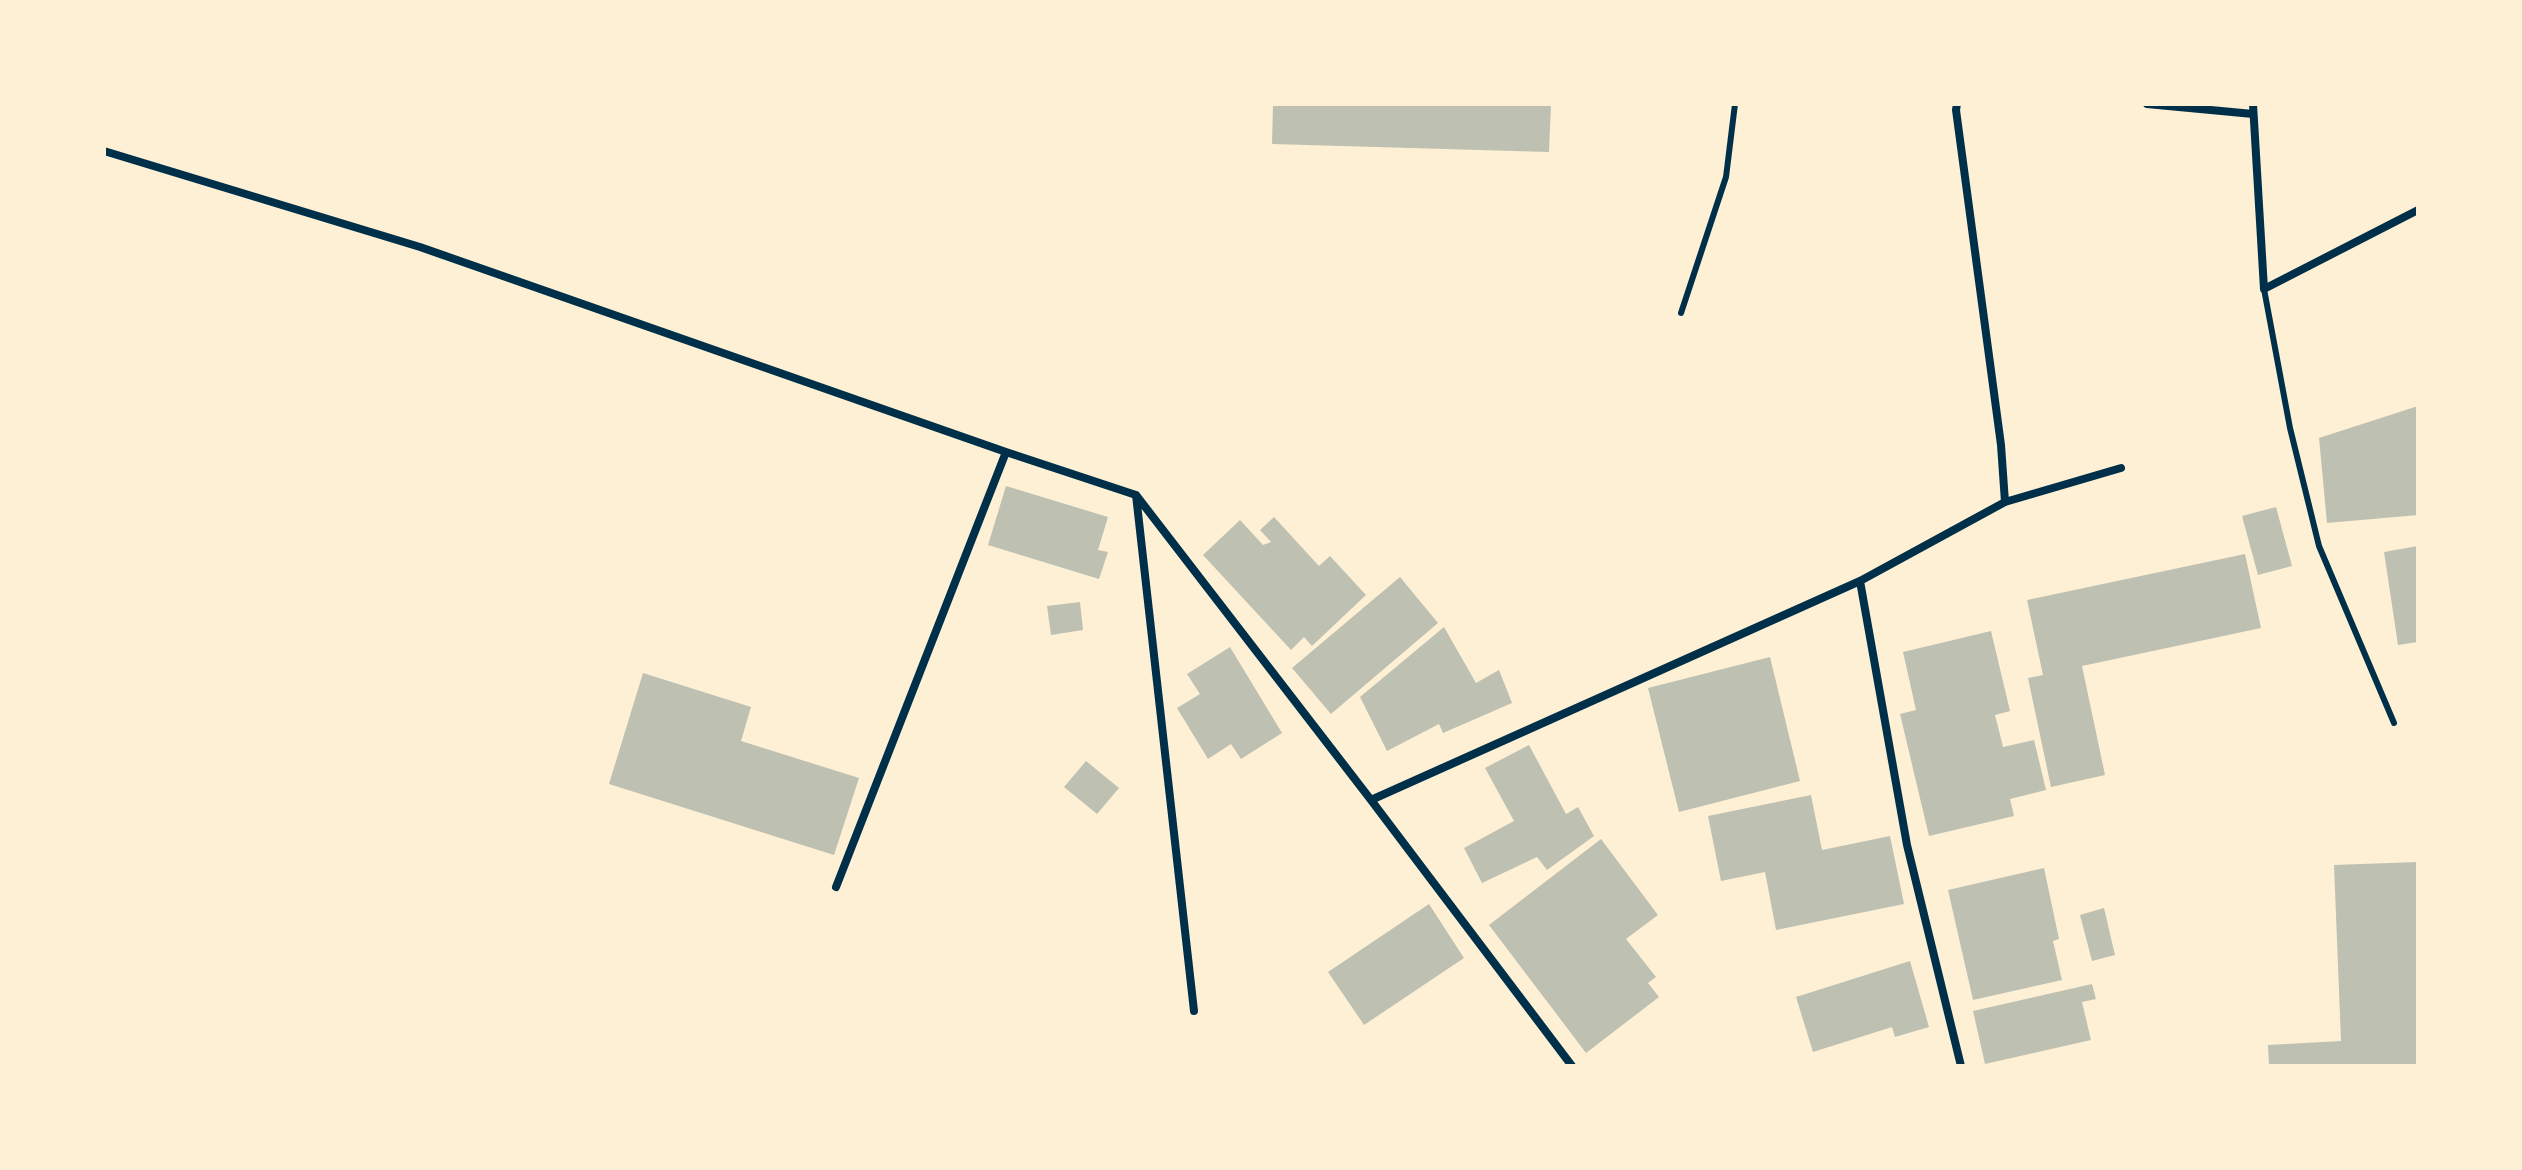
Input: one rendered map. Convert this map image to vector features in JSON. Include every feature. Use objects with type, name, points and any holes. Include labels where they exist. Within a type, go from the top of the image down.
[{"type":"street","points":[[1957,104],[2001,445],[2005,502]]},
{"type":"street","points":[[2147,104],[2253,109],[2264,289],[2418,210]]},
{"type":"street","points":[[104,151],[420,247],[1136,495],[1572,1066]]},
{"type":"street","points":[[836,887],[1006,452]]},
{"type":"street","points":[[1371,800],[1860,581],[2005,502],[2121,468]]},
{"type":"street","points":[[1136,495],[1194,1011]]},
{"type":"street","points":[[1860,581],[1907,845],[1961,1066]]},
{"type":"lane","points":[[1681,313],[1726,177],[1735,104]]},
{"type":"lane","points":[[2264,289],[2290,428],[2319,546],[2394,723]]},
{"type":"building","points":[[1273,104],[1551,104],[1549,152],[1272,144]]},
{"type":"building","points":[[2418,406],[2418,515],[2327,523],[2319,438]]},
{"type":"building","points":[[1006,486],[1108,517],[1098,550],[1108,552],[1099,579],[988,545]]},
{"type":"building","points":[[2276,507],[2292,566],[2258,575],[2242,516]]},
{"type":"building","points":[[1274,517],[1319,566],[1330,556],[1366,595],[1312,646],[1304,637],[1291,650],[1203,555],[1240,520],[1263,545],[1271,542],[1260,530]]},
{"type":"building","points":[[2418,546],[2418,642],[2398,645],[2384,552]]},
{"type":"building","points":[[2245,554],[2261,628],[2082,666],[2105,775],[2051,787],[2028,678],[2043,675],[2027,600]]},
{"type":"building","points":[[1400,577],[1438,623],[1331,714],[1292,668]]},
{"type":"building","points":[[1080,602],[1083,630],[1051,635],[1047,606]]},
{"type":"building","points":[[1444,627],[1476,683],[1499,670],[1512,703],[1443,733],[1439,724],[1387,751],[1360,697]]},
{"type":"building","points":[[1991,631],[2010,711],[1995,715],[2003,747],[2034,740],[2046,790],[2010,799],[2014,816],[1929,836],[1900,714],[1916,710],[1903,652]]},
{"type":"building","points":[[1230,647],[1282,733],[1241,759],[1231,744],[1208,759],[1177,708],[1200,694],[1187,674]]},
{"type":"building","points":[[1770,657],[1800,781],[1679,812],[1648,688]]},
{"type":"building","points":[[643,673],[751,707],[741,741],[859,778],[834,855],[609,784]]},
{"type":"building","points":[[1529,745],[1566,814],[1578,807],[1594,836],[1547,870],[1537,857],[1482,883],[1464,848],[1514,821],[1485,768]]},
{"type":"building","points":[[1086,761],[1119,788],[1097,814],[1064,787]]},
{"type":"building","points":[[1811,795],[1822,850],[1890,836],[1904,904],[1776,930],[1765,872],[1721,881],[1708,816]]},
{"type":"building","points":[[1601,839],[1658,915],[1626,939],[1656,977],[1648,983],[1659,997],[1586,1053],[1489,925]]},
{"type":"building","points":[[2418,862],[2418,1066],[2269,1066],[2268,1045],[2341,1041],[2334,865]]},
{"type":"building","points":[[2044,868],[2059,939],[2053,941],[2062,980],[1973,1000],[1948,890]]},
{"type":"building","points":[[1429,904],[1464,958],[1364,1025],[1328,972]]},
{"type":"building","points":[[2104,908],[2115,955],[2092,961],[2080,915]]},
{"type":"building","points":[[1910,961],[1929,1027],[1895,1037],[1892,1027],[1813,1052],[1796,997]]},
{"type":"building","points":[[2092,984],[2096,999],[2082,1002],[2091,1040],[1985,1064],[1973,1011]]}]
